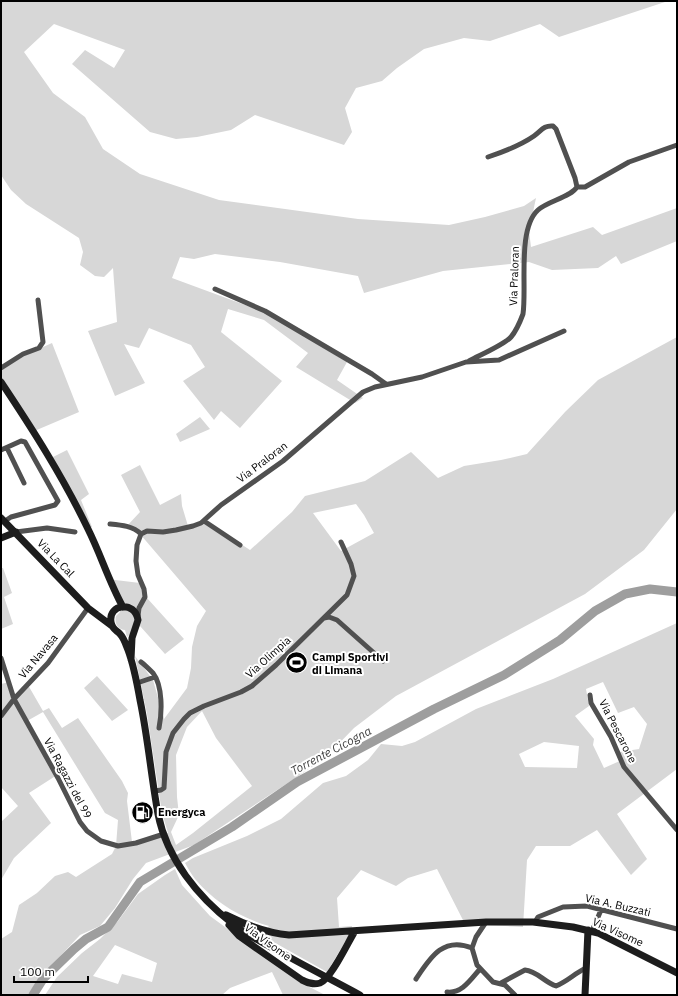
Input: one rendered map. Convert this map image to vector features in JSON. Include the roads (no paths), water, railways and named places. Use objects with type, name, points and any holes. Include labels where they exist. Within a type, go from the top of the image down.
[{"type":"street","points":[[488,157],[521,143],[533,136],[544,126],[553,126],[556,129],[577,187]]},
{"type":"street","name":"Via Praloran","points":[[141,534],[147,531],[163,532],[176,530],[193,526],[204,520],[221,505],[283,461],[363,392],[386,384],[422,377],[466,362],[510,339],[520,324],[524,305],[526,233],[531,218],[544,205],[571,193],[577,187],[585,187],[629,162],[677,146]]},
{"type":"street","points":[[215,289],[265,311],[372,374],[386,384]]},
{"type":"street","points":[[1,368],[23,354],[40,348],[42,345],[43,342],[38,300]]},
{"type":"street","name":"Via Praloran","points":[[466,362],[499,360],[564,331]]},
{"type":"street","points":[[1,382],[39,440],[70,495],[88,529],[113,589],[127,607],[135,611],[138,616]]},
{"type":"street","points":[[1,450],[21,441],[25,442],[58,502],[55,505],[3,520]]},
{"type":"street","points":[[7,448],[24,483]]},
{"type":"street","name":"Via La Cal","points":[[3,520],[88,608],[107,624],[112,626]]},
{"type":"street","points":[[204,520],[240,545]]},
{"type":"street","points":[[110,524],[129,527],[135,529],[141,534],[137,545],[136,561],[138,574],[144,592],[143,601],[139,608],[138,624],[133,631],[131,641],[131,659]]},
{"type":"street","points":[[1,538],[16,532],[47,528],[75,532]]},
{"type":"street","points":[[324,618],[347,595],[354,576],[351,564],[341,542]]},
{"type":"street","points":[[113,589],[112,626],[124,641],[131,659],[137,683],[159,816],[170,849],[186,876],[203,896],[234,925],[360,995]]},
{"type":"street","points":[[96,614],[101,616],[113,613],[143,601]]},
{"type":"street","name":"Via Navasa","points":[[1,716],[14,699],[48,663],[88,608]]},
{"type":"street","points":[[324,618],[329,617],[337,620],[383,661]]},
{"type":"street","name":"Via Olimpia","points":[[155,791],[162,790],[164,788],[166,752],[173,733],[184,719],[190,713],[204,706],[241,692],[252,686],[324,618]]},
{"type":"street","points":[[119,633],[124,634],[133,631]]},
{"type":"street","name":"Via Ragazzi del 99","points":[[1,659],[14,699],[58,778],[80,822],[91,835],[101,841],[118,846],[136,843],[164,834]]},
{"type":"street","points":[[141,662],[155,677],[161,704],[159,728]]},
{"type":"street","points":[[137,683],[155,677]]},
{"type":"street","name":"Via Pescarone","points":[[590,695],[592,703],[611,737],[624,767],[677,830]]},
{"type":"street","name":"Via A. Buzzati","points":[[535,922],[538,917],[563,907],[587,906],[677,930]]},
{"type":"street","name":"Via Visome","points":[[217,910],[239,936],[302,980],[314,984],[321,983],[330,974],[354,931]]},
{"type":"street","name":"Via Visome","points":[[217,910],[255,928],[278,934],[305,935],[486,922],[535,922],[590,931],[677,973]]},
{"type":"street","points":[[585,995],[590,931],[601,910]]},
{"type":"street","points":[[486,922],[476,937],[472,948],[477,965],[493,982],[505,985],[515,995]]},
{"type":"street","points":[[416,979],[427,962],[440,949],[457,945],[466,945],[472,948]]},
{"type":"street","points":[[501,983],[525,970],[536,973],[549,983],[556,986],[586,968]]},
{"type":"street","points":[[447,992],[453,993],[460,990],[480,969]]},
{"type":"waterway","name":"Torrente Cicogna","points":[[33,995],[43,979],[74,949],[86,939],[108,927],[140,882],[232,827],[297,782],[434,709],[504,675],[560,640],[595,611],[625,594],[650,589],[677,592]]},
{"type":"place","name":"Campi Sportivi di Limana","points":[[297,663]]},
{"type":"place","name":"Energyca","points":[[143,812]]}]
